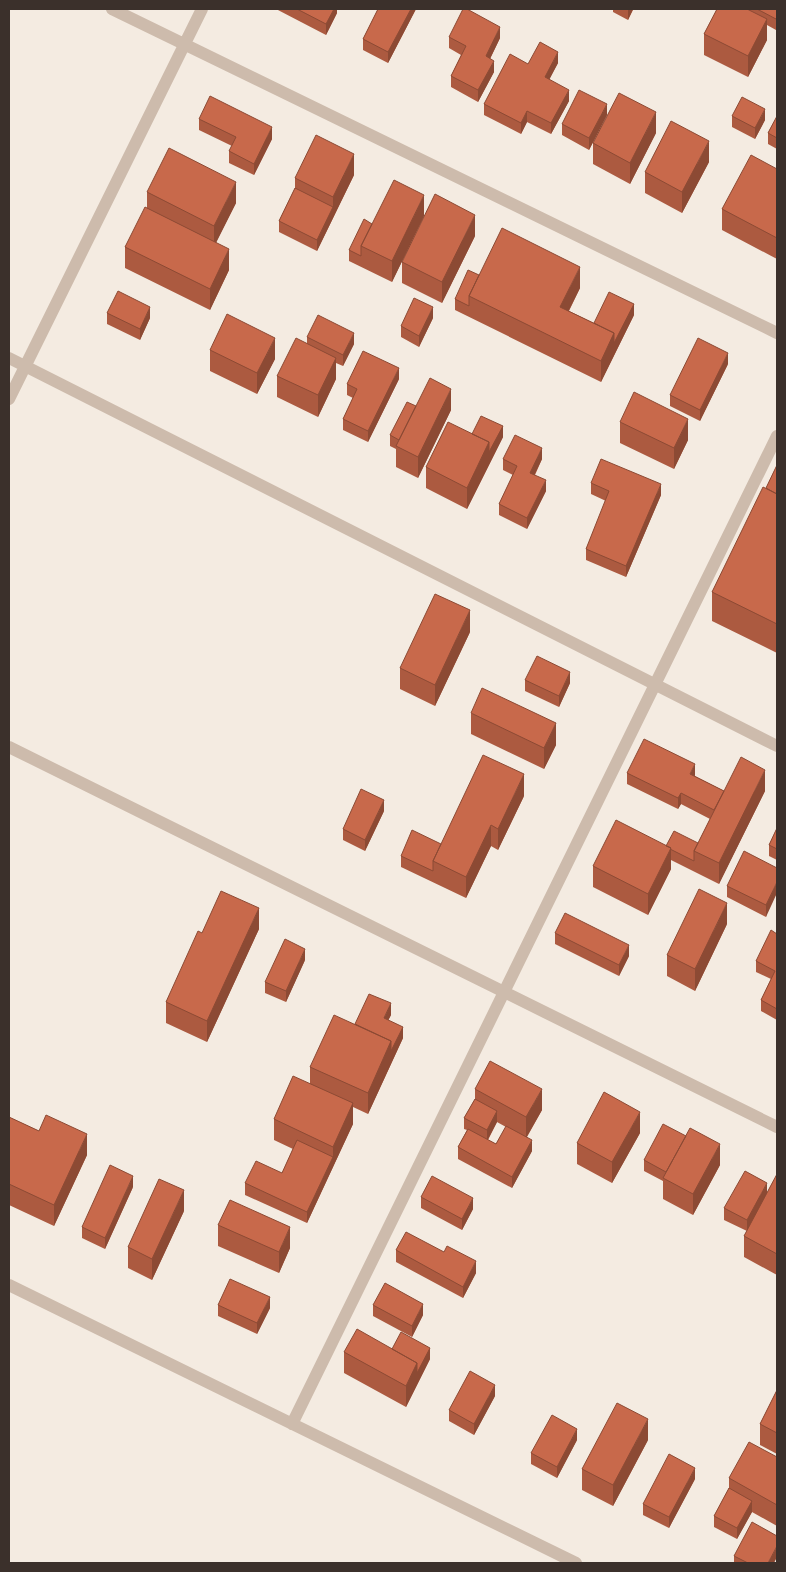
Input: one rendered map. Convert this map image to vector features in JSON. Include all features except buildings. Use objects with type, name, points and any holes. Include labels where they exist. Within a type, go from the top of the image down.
[{"type":"street","points":[[112,9],[777,333]]},
{"type":"street","points":[[9,400],[202,9]]},
{"type":"street","points":[[9,358],[777,746]]},
{"type":"street","points":[[292,1424],[777,436]]},
{"type":"street","points":[[9,746],[777,1127]]},
{"type":"street","points":[[9,1285],[576,1563]]}]
